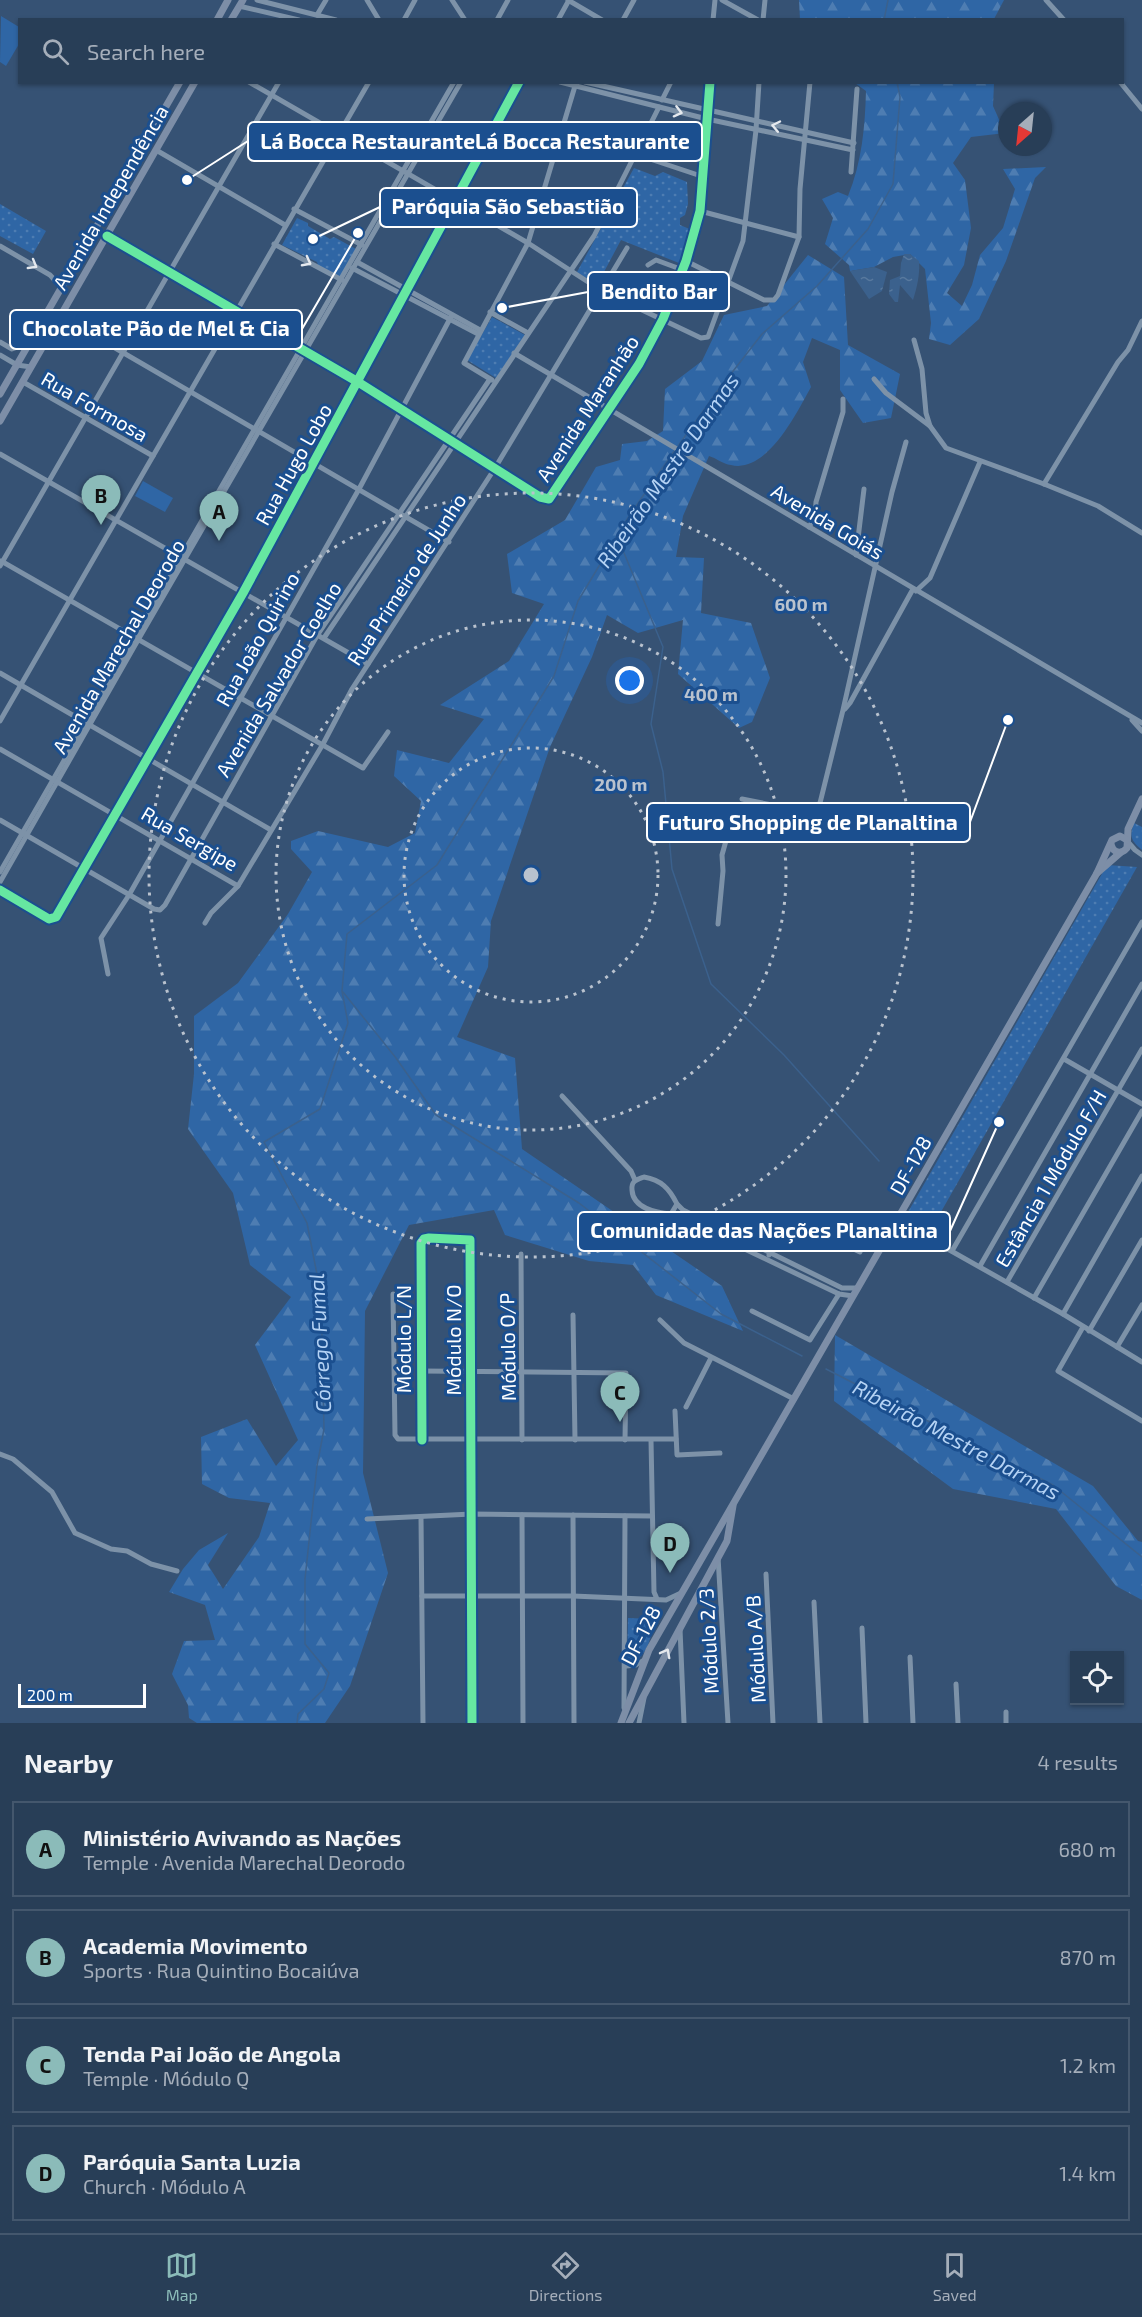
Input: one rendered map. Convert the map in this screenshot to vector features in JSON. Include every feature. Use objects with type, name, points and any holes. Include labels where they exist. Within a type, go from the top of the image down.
[{"type":"main road","points":[[225,18],[228,0]]},
{"type":"main road","points":[[225,18],[241,3]]},
{"type":"main road","name":"Avenida Independência","points":[[0,394],[179,84]]},
{"type":"main road","name":"Avenida Independência","points":[[0,421],[194,84]]},
{"type":"main road","points":[[169,104],[172,110],[180,109]]},
{"type":"main road","points":[[162,115],[171,123]]},
{"type":"main road","points":[[76,262],[78,269],[87,271]]},
{"type":"main road","points":[[71,271],[82,279]]},
{"type":"main road","name":"DF-128","points":[[621,1723],[624,1708],[642,1663],[681,1593],[897,1221],[1096,873],[1113,838],[1117,836],[1142,792]]},
{"type":"main road","name":"DF-128","points":[[1096,873],[1128,846],[1132,818],[1142,800]]},
{"type":"main road","points":[[1117,836],[1122,836],[1128,841]]},
{"type":"main road","points":[[1111,844],[1114,850],[1122,852]]},
{"type":"main road","name":"DF-128","points":[[629,1723],[728,1537],[734,1503]]},
{"type":"main road","points":[[706,1549],[716,1549],[718,1557]]},
{"type":"main road","points":[[642,1663],[646,1676],[656,1672]]},
{"type":"street","points":[[257,0],[328,18]]},
{"type":"street","points":[[317,15],[326,0]]},
{"type":"street","points":[[367,0],[378,18]]},
{"type":"street","points":[[405,18],[415,0]]},
{"type":"street","points":[[452,0],[464,18]]},
{"type":"street","points":[[498,18],[508,0]]},
{"type":"street","points":[[559,18],[569,0],[599,18]]},
{"type":"street","points":[[624,18],[634,0]]},
{"type":"street","points":[[712,18],[715,0]]},
{"type":"street","points":[[722,0],[754,18]]},
{"type":"street","points":[[763,18],[765,0]]},
{"type":"street","points":[[1046,0],[1062,18]]},
{"type":"street","points":[[241,3],[292,18]]},
{"type":"street","points":[[278,14],[281,6]]},
{"type":"street","points":[[252,84],[528,243],[602,291],[701,338],[708,338],[743,241],[759,84]]},
{"type":"street","points":[[278,84],[1,563],[363,768],[388,732]]},
{"type":"street","points":[[0,721],[368,84]]},
{"type":"street","name":"Avenida Marechal Deorodo","points":[[0,882],[54,781],[351,268],[453,84]]},
{"type":"street","name":"Avenida Marechal Deorodo","points":[[405,173],[460,84]]},
{"type":"street","name":"Rua Hugo Lobo","points":[[0,891],[53,920],[85,869],[243,593],[518,84]]},
{"type":"street","points":[[568,84],[592,88],[756,130],[806,141],[853,147]]},
{"type":"street","points":[[587,84],[592,88]]},
{"type":"street","points":[[662,100],[670,84]]},
{"type":"street","points":[[708,110],[710,84]]},
{"type":"street","points":[[687,261],[764,300],[774,300],[778,295],[799,237],[800,189],[810,84]]},
{"type":"street","points":[[1122,84],[1142,109]]},
{"type":"street","points":[[496,382],[464,363],[528,243],[575,86]]},
{"type":"street","points":[[851,172],[857,89]]},
{"type":"street","points":[[606,92],[662,100],[708,110],[806,133],[853,147]]},
{"type":"street","name":"Avenida Salvador Coelho","points":[[129,895],[160,910],[165,905],[318,634],[452,441],[496,382],[594,236],[659,107]]},
{"type":"street","name":"Avenida Maranhão","points":[[495,468],[540,497],[549,500],[639,364],[663,319],[687,261],[700,211],[708,110]]},
{"type":"street","points":[[156,150],[285,225]]},
{"type":"street","points":[[635,154],[704,177]]},
{"type":"street","points":[[294,209],[363,246]]},
{"type":"street","points":[[700,211],[799,237]]},
{"type":"street","points":[[107,236],[358,382],[495,468]]},
{"type":"street","points":[[274,244],[343,281]]},
{"type":"street","points":[[0,246],[50,275],[62,288]]},
{"type":"street","name":"Avenida Marechal Deorodo","points":[[351,268],[357,262],[363,246]]},
{"type":"street","name":"Rua Primeiro de Junho","points":[[205,923],[211,913],[238,886],[352,689],[553,375],[627,248]]},
{"type":"street","points":[[648,265],[656,260],[683,270]]},
{"type":"street","points":[[357,262],[406,294]]},
{"type":"street","points":[[351,268],[479,332]]},
{"type":"street","points":[[490,312],[528,333]]},
{"type":"street","points":[[60,316],[448,542]]},
{"type":"street","name":"Rua João Quirino","points":[[108,974],[101,938],[129,895],[359,489],[451,317]]},
{"type":"street","points":[[1044,484],[1118,362],[1128,350],[1142,321]]},
{"type":"street","points":[[914,340],[922,369],[926,413],[930,426],[946,448],[1098,506],[1142,533]]},
{"type":"street","points":[[0,342],[12,349],[30,343]]},
{"type":"street","name":"Avenida Goiás","points":[[514,353],[1142,723]]},
{"type":"street","points":[[0,355],[17,365],[31,367]]},
{"type":"street","name":"Avenida Salvador Coelho","points":[[452,441],[490,379]]},
{"type":"street","points":[[874,379],[886,393],[930,426]]},
{"type":"street","name":"Rua Formosa","points":[[23,382],[153,456]]},
{"type":"street","points":[[808,527],[815,517],[816,502],[843,412],[843,399]]},
{"type":"street","points":[[915,416],[926,413]]},
{"type":"street","points":[[742,799],[807,813],[820,803],[892,492],[906,442]]},
{"type":"street","points":[[0,454],[368,664]]},
{"type":"street","points":[[843,710],[850,703],[914,590],[930,578],[980,462]]},
{"type":"street","points":[[856,555],[864,489]]},
{"type":"street","name":"Avenida Salvador Coelho","points":[[324,638],[402,514]]},
{"type":"street","points":[[0,673],[271,830]]},
{"type":"street","name":"Avenida Goiás","points":[[1126,714],[1142,731]]},
{"type":"street","name":"Rua Sergipe","points":[[0,749],[238,886]]},
{"type":"street","points":[[718,924],[723,871],[722,855],[726,840],[739,827],[745,813],[765,805]]},
{"type":"street","points":[[0,820],[129,895]]},
{"type":"street","name":"Avenida Marechal Deorodo","points":[[0,872],[25,834]]},
{"type":"street","points":[[1128,841],[1142,856]]},
{"type":"street","points":[[1122,852],[1142,856]]},
{"type":"street","points":[[952,1251],[1142,922]]},
{"type":"street","points":[[980,1266],[1142,984]]},
{"type":"street","name":"Estância 1 Módulo F/H","points":[[1007,1282],[1142,1049]]},
{"type":"street","points":[[1064,1059],[1142,1104]]},
{"type":"street","points":[[562,1096],[631,1171],[635,1180]]},
{"type":"street","points":[[1034,1298],[1142,1111]]},
{"type":"street","points":[[1063,1314],[1142,1176]]},
{"type":"street","points":[[769,1256],[724,1239],[670,1214],[656,1212],[637,1203],[632,1192],[632,1185],[635,1180],[644,1177],[653,1179],[671,1192],[676,1204],[683,1210],[821,1282],[839,1294],[853,1296]]},
{"type":"street","points":[[670,1214],[676,1204]]},
{"type":"street","points":[[769,1256],[786,1223],[791,1220],[860,1252]]},
{"type":"street","points":[[897,1221],[980,1266],[1142,1362]]},
{"type":"street","points":[[724,1239],[728,1232]]},
{"type":"street","name":"Módulo N/O","points":[[424,1239],[470,1240],[472,1723]]},
{"type":"street","name":"Módulo L/N","points":[[422,1440],[421,1243],[424,1239]]},
{"type":"street","points":[[1089,1331],[1142,1240]]},
{"type":"street","name":"Módulo O/P","points":[[521,1254],[522,1440]]},
{"type":"street","points":[[821,1282],[842,1288],[858,1288]]},
{"type":"street","points":[[393,1294],[395,1436],[398,1439],[676,1439]]},
{"type":"street","points":[[752,1311],[810,1340],[839,1294]]},
{"type":"street","points":[[1117,1347],[1142,1305]]},
{"type":"street","points":[[573,1315],[575,1440]]},
{"type":"street","points":[[660,1320],[684,1342],[711,1358],[794,1399]]},
{"type":"street","points":[[1083,1327],[1058,1371],[1141,1420]]},
{"type":"street","points":[[686,1407],[711,1358]]},
{"type":"street","points":[[421,1371],[626,1373],[625,1440]]},
{"type":"street","points":[[675,1411],[677,1455],[720,1453]]},
{"type":"street","points":[[651,1440],[654,1592],[657,1599]]},
{"type":"street","points":[[0,1454],[13,1459],[52,1492],[75,1533],[111,1549],[127,1551],[151,1564],[177,1571]]},
{"type":"street","points":[[368,1519],[472,1514],[652,1516]]},
{"type":"street","points":[[522,1515],[523,1723]]},
{"type":"street","points":[[573,1515],[573,1723]]},
{"type":"street","points":[[624,1708],[626,1516]]},
{"type":"street","points":[[421,1517],[423,1723]]},
{"type":"street","name":"Módulo 2/3","points":[[718,1557],[728,1723]]},
{"type":"street","name":"Módulo A/B","points":[[766,1575],[773,1723]]},
{"type":"street","points":[[422,1596],[573,1596],[666,1600],[681,1593]]},
{"type":"street","points":[[666,1600],[670,1613]]},
{"type":"street","points":[[814,1602],[820,1723]]},
{"type":"street","points":[[862,1628],[866,1723]]},
{"type":"street","points":[[680,1629],[684,1723]]},
{"type":"street","points":[[910,1657],[913,1723]]},
{"type":"street","points":[[626,1666],[642,1663]]},
{"type":"street","points":[[956,1684],[958,1723]]},
{"type":"street","points":[[639,1723],[645,1693]]},
{"type":"street","points":[[1006,1712],[1006,1723]]},
{"type":"green space","points":[[799,0],[1004,0],[995,18],[800,18]]},
{"type":"green space","points":[[1,16],[18,26],[18,46],[6,66],[0,62]]},
{"type":"green space","points":[[856,84],[994,84],[993,106],[998,117],[998,134],[971,137],[953,163],[965,180],[971,228],[964,265],[947,293],[962,306],[972,285],[980,255],[1003,228],[1015,189],[1003,169],[1046,167],[1035,178],[1006,261],[979,319],[950,345],[929,339],[931,323],[925,269],[910,254],[893,257],[874,267],[850,271],[849,265],[825,244],[833,218],[822,199],[838,192],[848,196],[860,157],[866,91]]},
{"type":"green space","points":[[634,168],[655,176],[663,172],[687,182],[688,204],[685,215],[680,218],[680,225],[692,230],[679,263],[621,240],[597,285],[577,272]]},
{"type":"green space","points":[[0,204],[46,231],[33,254],[0,236]]},
{"type":"green space","points":[[297,218],[330,239],[334,237],[356,249],[340,277],[318,265],[317,262],[282,245]]},
{"type":"green space","points":[[808,255],[844,277],[848,345],[900,374],[891,418],[863,423],[840,390],[840,350],[812,338],[803,362],[811,387],[779,439],[757,460],[744,465],[728,464],[709,456],[683,516],[676,557],[704,558],[701,613],[751,623],[770,678],[752,722],[739,728],[678,674],[683,620],[638,633],[607,615],[592,657],[550,747],[491,921],[488,967],[457,1037],[515,1058],[522,1149],[722,1286],[743,1331],[656,1295],[633,1265],[589,1261],[505,1235],[494,1210],[409,1225],[365,1311],[363,1473],[388,1573],[350,1686],[325,1723],[197,1723],[189,1718],[188,1705],[172,1674],[184,1641],[215,1640],[205,1605],[169,1592],[183,1569],[199,1550],[228,1533],[208,1565],[223,1589],[259,1537],[270,1503],[229,1498],[202,1484],[201,1437],[247,1419],[276,1466],[298,1440],[255,1345],[291,1297],[250,1265],[233,1193],[188,1129],[194,1074],[194,1016],[238,983],[288,914],[312,872],[291,849],[291,841],[318,831],[388,847],[415,833],[421,801],[394,776],[397,750],[449,763],[484,719],[440,705],[509,661],[544,604],[512,593],[507,554],[565,520],[596,467],[620,460],[622,444],[647,441],[663,431],[665,389],[702,361],[724,315],[767,306]]},
{"type":"green space","points":[[492,317],[525,335],[496,378],[467,360]]},
{"type":"green space","points":[[143,481],[173,498],[165,512],[135,496]]},
{"type":"green space","points":[[1134,823],[1142,827],[1142,850],[1132,838]]},
{"type":"green space","points":[[1107,865],[1137,867],[929,1233],[904,1219]]},
{"type":"green space","points":[[835,1335],[1093,1486],[1138,1541],[1142,1542],[1142,1600],[1116,1586],[1056,1509],[953,1489],[834,1401]]},
{"type":"green space","points":[[628,1618],[654,1619],[645,1650],[637,1660],[631,1663],[627,1662]]},
{"type":"water","points":[[904,254],[910,254],[919,261],[918,281],[913,300],[900,285],[898,302],[895,302],[889,294],[890,280],[900,276]]},
{"type":"water","points":[[874,267],[887,272],[882,291],[869,299],[850,271]]},
{"type":"waterway","name":"Ribeirão Mestre Darmas","points":[[884,18],[888,0]]},
{"type":"waterway","name":"Ribeirão Mestre Darmas","points":[[678,446],[762,334],[817,286],[868,229],[893,184],[900,97],[897,84]]},
{"type":"waterway","name":"Córrego Fumal","points":[[297,1723],[298,1714],[324,1689],[329,1673],[305,1644],[305,1579],[317,1466],[324,1429],[321,1295],[307,1223],[264,1142],[320,1109],[348,1023],[342,991],[347,934],[437,865],[554,676],[578,601],[629,516],[675,450]]},
{"type":"waterway","points":[[617,536],[663,647],[651,724],[663,772],[672,869],[711,984],[784,1055],[879,1161]]},
{"type":"waterway","name":"Ribeirão Mestre Darmas","points":[[343,992],[396,1058],[436,1115],[579,1203],[721,1314],[802,1356]]},
{"type":"waterway","name":"Ribeirão Mestre Darmas","points":[[826,1369],[1053,1485],[1142,1557]]},
{"type":"cycle path","points":[[0,890],[49,919],[56,917],[243,593],[518,84]]},
{"type":"cycle path","points":[[107,236],[358,382],[540,497],[549,499],[639,364],[663,319],[686,261],[700,211],[710,84]]},
{"type":"cycle path","points":[[422,1440],[421,1243],[424,1239],[429,1238],[470,1240],[472,1723]]},
{"type":"place","name":"Lá Bocca RestauranteLá Bocca Restaurante","points":[[187,180]]},
{"type":"place","name":"Chocolate Pão de Mel & Cia","points":[[358,233]]},
{"type":"place","name":"Paróquia São Sebastião","points":[[313,239]]},
{"type":"place","name":"Bendito Bar","points":[[502,308]]},
{"type":"place","name":"Academia Movimento","points":[[101,525]]},
{"type":"place","name":"Ministério Avivando as Nações","points":[[219,541]]},
{"type":"place","name":"Futuro Shopping de Planaltina","points":[[1008,720]]},
{"type":"place","name":"Comunidade das Nações Planaltina","points":[[999,1122]]},
{"type":"place","name":"Tenda Pai João de Angola","points":[[620,1422]]},
{"type":"place","name":"Paróquia Santa Luzia","points":[[670,1573]]}]
